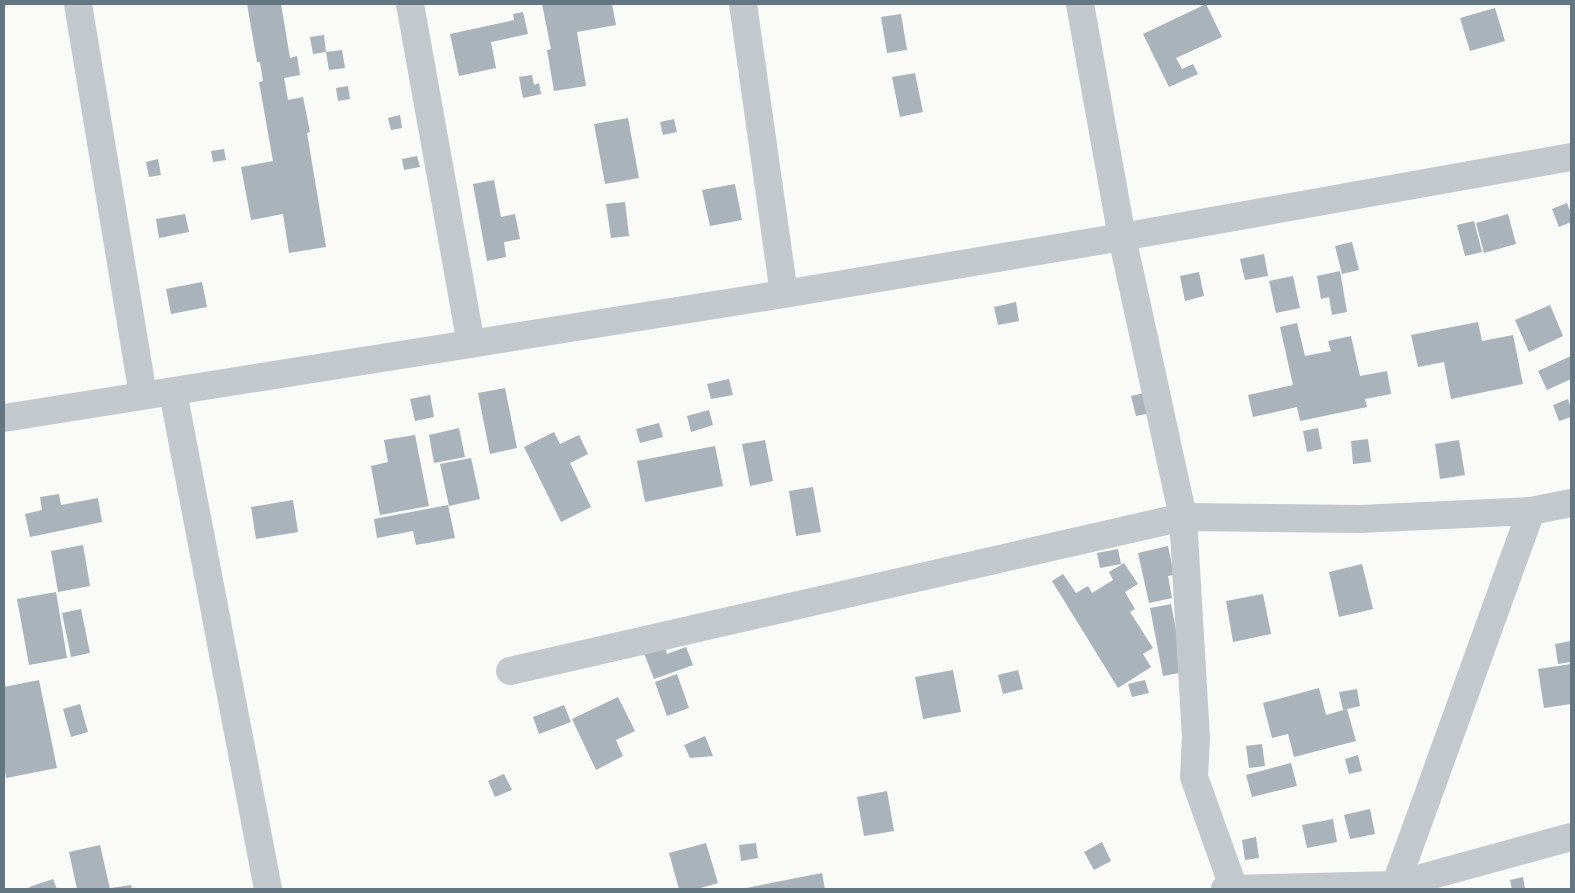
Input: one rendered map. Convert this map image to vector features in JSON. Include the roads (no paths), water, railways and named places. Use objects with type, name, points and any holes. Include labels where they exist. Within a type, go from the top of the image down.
[{"type":"street","points":[[78,4],[143,395]]},
{"type":"street","points":[[410,4],[471,344]]},
{"type":"street","points":[[743,4],[784,294]]},
{"type":"street","points":[[1080,4],[1122,237],[1183,517],[1196,738],[1194,777],[1230,889],[1395,887],[1571,837]]},
{"type":"street","points":[[4,418],[784,294],[1122,237],[1571,157]]},
{"type":"street","points":[[173,392],[268,889]]},
{"type":"street","points":[[510,670],[1183,517],[1360,519],[1531,511],[1571,503]]},
{"type":"street","points":[[1395,887],[1531,511]]}]
